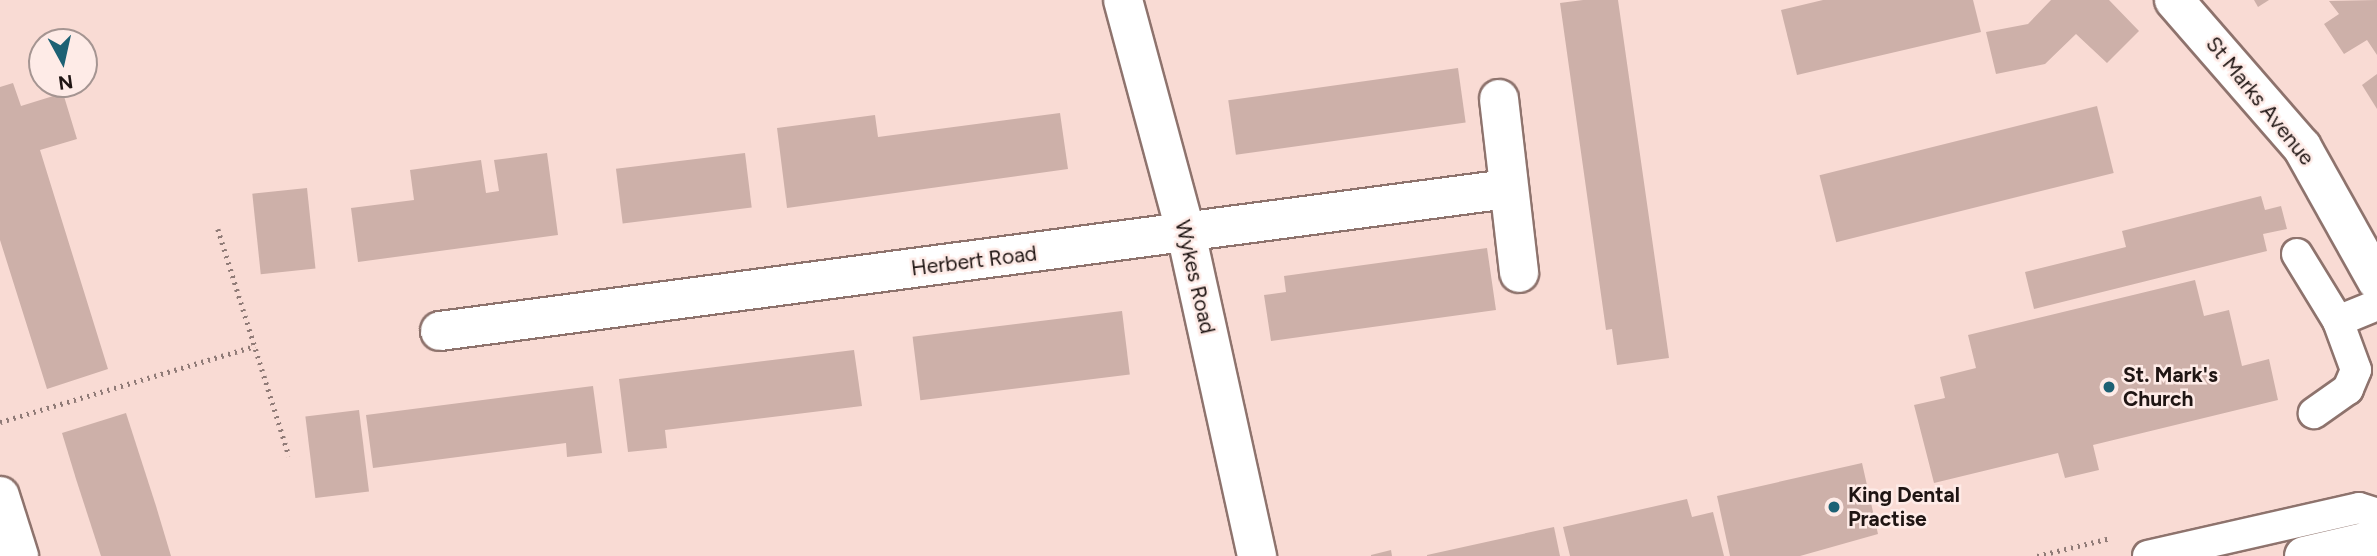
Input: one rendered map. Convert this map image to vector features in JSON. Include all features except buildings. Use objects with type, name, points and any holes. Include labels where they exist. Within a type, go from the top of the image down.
[{"type":"street","name":"Wykes Road","points":[[1123,0],[1186,233],[1257,556]]},
{"type":"street","name":"St Marks Avenue","points":[[2174,0],[2302,147],[2377,281]]},
{"type":"street","points":[[1499,99],[1507,189],[1519,273]]},
{"type":"street","name":"Herbert Road","points":[[440,331],[1507,189]]},
{"type":"street","points":[[0,496],[19,556]]},
{"type":"street","points":[[2304,556],[2377,539]]},
{"type":"lane","points":[[2297,254],[2338,321],[2356,370],[2347,389],[2314,413]]},
{"type":"lane","points":[[2338,321],[2377,305]]},
{"type":"lane","points":[[2148,556],[2359,508],[2377,514]]},
{"type":"path","points":[[218,229],[289,456]]},
{"type":"path","points":[[0,422],[255,346]]},
{"type":"place","name":"St. Mark's Church","points":[[2109,387]]},
{"type":"place","name":"King Dental Practise","points":[[1834,507]]}]
